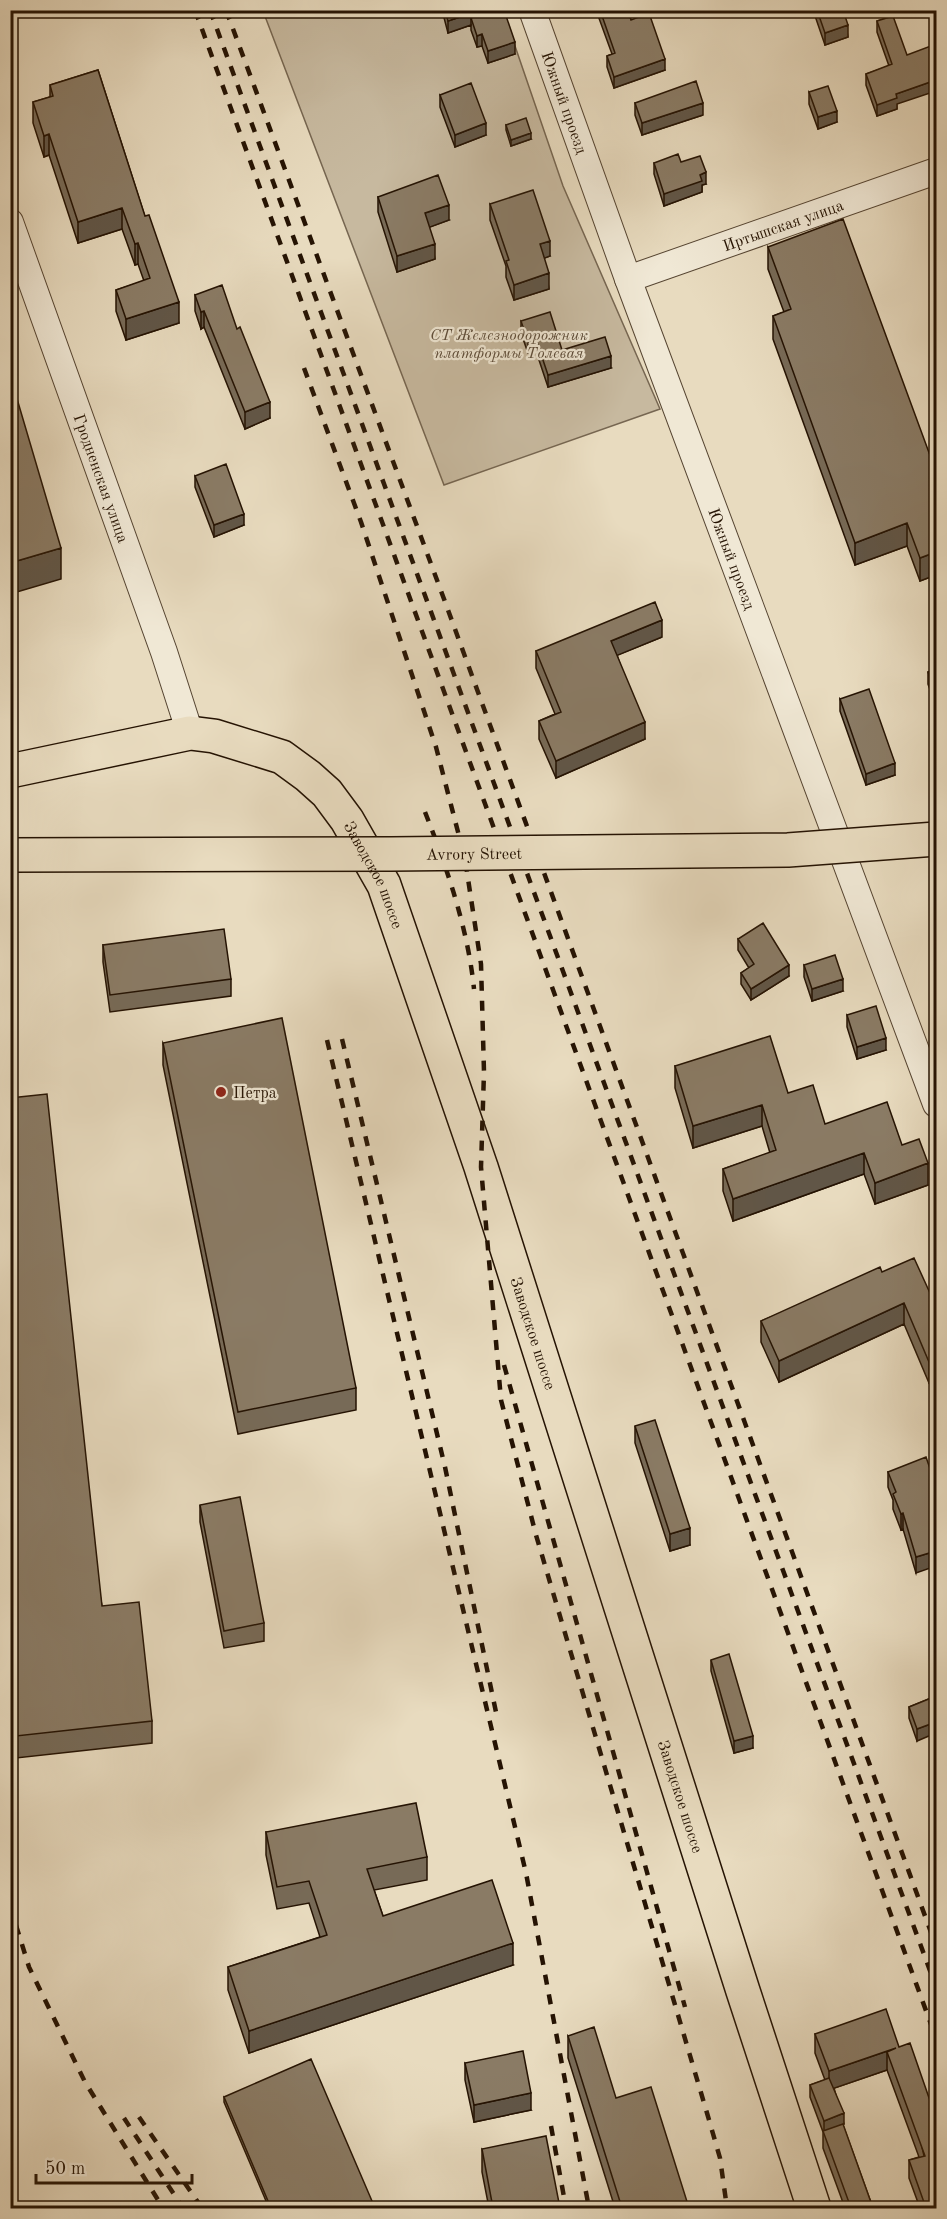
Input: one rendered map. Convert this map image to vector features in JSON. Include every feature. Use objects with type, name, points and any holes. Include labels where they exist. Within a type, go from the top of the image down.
[{"type":"main road","name":"Заводское шоссе","points":[[10,771],[190,733],[214,736],[282,757],[327,793],[348,820],[384,885],[481,1167],[814,2208]]},
{"type":"main road","name":"Avrory Street","points":[[10,855],[788,850],[936,839]]},
{"type":"street","name":"Южный проезд","points":[[532,10],[628,279],[936,1104]]},
{"type":"street","name":"Иртышская улица","points":[[628,279],[936,171]]},
{"type":"street","name":"Гродненская улица","points":[[10,222],[164,652],[190,733]]},
{"type":"green space","name":"СТ Железнодорожник платформы Толевая","points":[[263,11],[503,11],[563,186],[660,409],[444,485]]},
{"type":"building","points":[[445,10],[475,10],[475,12],[448,21]]},
{"type":"building","points":[[495,10],[504,10],[515,42],[488,51],[482,34],[477,36],[471,18]]},
{"type":"building","points":[[600,10],[628,10],[631,20],[649,13],[665,59],[614,77],[607,56],[615,53]]},
{"type":"building","points":[[817,10],[843,10],[848,25],[825,33]]},
{"type":"building","points":[[893,16],[907,55],[936,44],[936,80],[896,94],[897,98],[877,105],[866,74],[892,64],[877,21]]},
{"type":"building","points":[[98,70],[145,216],[149,215],[179,302],[126,319],[116,290],[150,278],[138,243],[135,244],[122,208],[78,222],[49,134],[44,136],[33,102],[53,96],[50,85]]},
{"type":"building","points":[[696,81],[703,103],[642,123],[635,103]]},
{"type":"building","points":[[471,83],[486,123],[455,135],[440,95]]},
{"type":"building","points":[[828,86],[837,111],[818,117],[809,92]]},
{"type":"building","points":[[526,118],[531,133],[511,140],[506,125]]},
{"type":"building","points":[[678,154],[681,162],[700,156],[706,172],[700,175],[702,181],[664,194],[654,163]]},
{"type":"building","points":[[438,175],[449,205],[425,213],[435,244],[397,256],[378,197]]},
{"type":"building","points":[[533,190],[550,241],[540,244],[549,273],[514,285],[506,261],[509,260],[490,204]]},
{"type":"building","points":[[843,219],[931,458],[936,456],[936,510],[933,511],[936,520],[936,552],[920,558],[907,523],[855,543],[773,316],[791,309],[768,247]]},
{"type":"building","points":[[222,285],[237,329],[240,327],[270,402],[245,412],[204,311],[201,312],[195,295]]},
{"type":"building","points":[[550,312],[562,350],[605,337],[611,356],[548,375],[536,339],[528,342],[521,321]]},
{"type":"building","points":[[10,375],[61,548],[10,563]]},
{"type":"building","points":[[226,464],[244,514],[214,525],[195,476]]},
{"type":"building","points":[[655,602],[662,620],[611,641],[645,722],[556,761],[539,721],[561,712],[536,651]]},
{"type":"building","points":[[936,669],[936,695],[928,672]]},
{"type":"building","points":[[869,689],[895,763],[866,774],[840,699]]},
{"type":"building","points":[[763,923],[789,965],[751,989],[741,973],[754,964],[738,939]]},
{"type":"building","points":[[224,929],[231,979],[110,995],[103,945]]},
{"type":"building","points":[[835,955],[843,979],[812,989],[804,965]]},
{"type":"building","points":[[876,1006],[886,1038],[857,1047],[847,1015]]},
{"type":"building","points":[[282,1018],[356,1388],[238,1412],[163,1043]]},
{"type":"building","points":[[770,1036],[788,1093],[813,1085],[825,1124],[887,1102],[902,1145],[919,1139],[928,1163],[875,1183],[864,1153],[733,1199],[723,1169],[776,1150],[762,1105],[693,1126],[675,1066]]},
{"type":"building","points":[[47,1094],[102,1606],[139,1602],[152,1721],[16,1736],[10,1681],[10,1098]]},
{"type":"building","points":[[914,1258],[936,1304],[936,1359],[929,1362],[904,1303],[779,1361],[761,1321],[880,1267],[882,1272]]},
{"type":"building","points":[[655,1420],[690,1528],[670,1534],[635,1426]]},
{"type":"building","points":[[926,1457],[936,1486],[936,1551],[916,1557],[903,1513],[901,1514],[893,1494],[896,1492],[888,1472]]},
{"type":"building","points":[[240,1497],[264,1623],[224,1631],[200,1505]]},
{"type":"building","points":[[729,1654],[753,1736],[734,1741],[711,1660]]},
{"type":"building","points":[[936,1696],[936,1722],[917,1729],[909,1707]]},
{"type":"building","points":[[416,1803],[427,1857],[367,1869],[383,1916],[492,1880],[513,1943],[249,2031],[228,1967],[327,1935],[309,1881],[277,1887],[266,1832]]},
{"type":"building","points":[[886,2009],[899,2047],[910,2043],[936,2118],[936,2208],[926,2208],[909,2160],[925,2156],[887,2052],[896,2048],[829,2071],[815,2034]]},
{"type":"building","points":[[594,2027],[616,2098],[651,2087],[689,2208],[622,2208],[568,2036]]},
{"type":"building","points":[[523,2051],[531,2093],[474,2105],[465,2063]]},
{"type":"building","points":[[311,2059],[375,2208],[271,2208],[224,2097]]},
{"type":"building","points":[[829,2078],[844,2113],[824,2121],[810,2085]]},
{"type":"building","points":[[843,2124],[873,2208],[851,2208],[823,2131]]},
{"type":"building","points":[[546,2136],[560,2208],[493,2208],[482,2149]]},
{"type":"railway","points":[[195,10],[936,2038]]},
{"type":"railway","points":[[210,10],[936,1987]]},
{"type":"railway","points":[[226,10],[444,599],[936,1946]]},
{"type":"railway","points":[[304,368],[361,522],[436,747],[465,859],[481,964],[484,1072],[481,1167],[501,1400],[536,1535],[720,2158],[727,2208]]},
{"type":"railway","points":[[425,812],[462,921],[474,989]]},
{"type":"railway","points":[[342,1039],[445,1467],[497,1717]]},
{"type":"railway","points":[[327,1040],[526,1873],[589,2208]]},
{"type":"railway","points":[[504,1365],[685,2007]]},
{"type":"railway","points":[[10,1906],[29,1967],[85,2082],[163,2208]]},
{"type":"railway","points":[[139,2117],[202,2208]]},
{"type":"railway","points":[[124,2118],[183,2208]]},
{"type":"railway","points":[[551,2126],[566,2208]]},
{"type":"place","name":"Петра","points":[[221,1092]]}]
